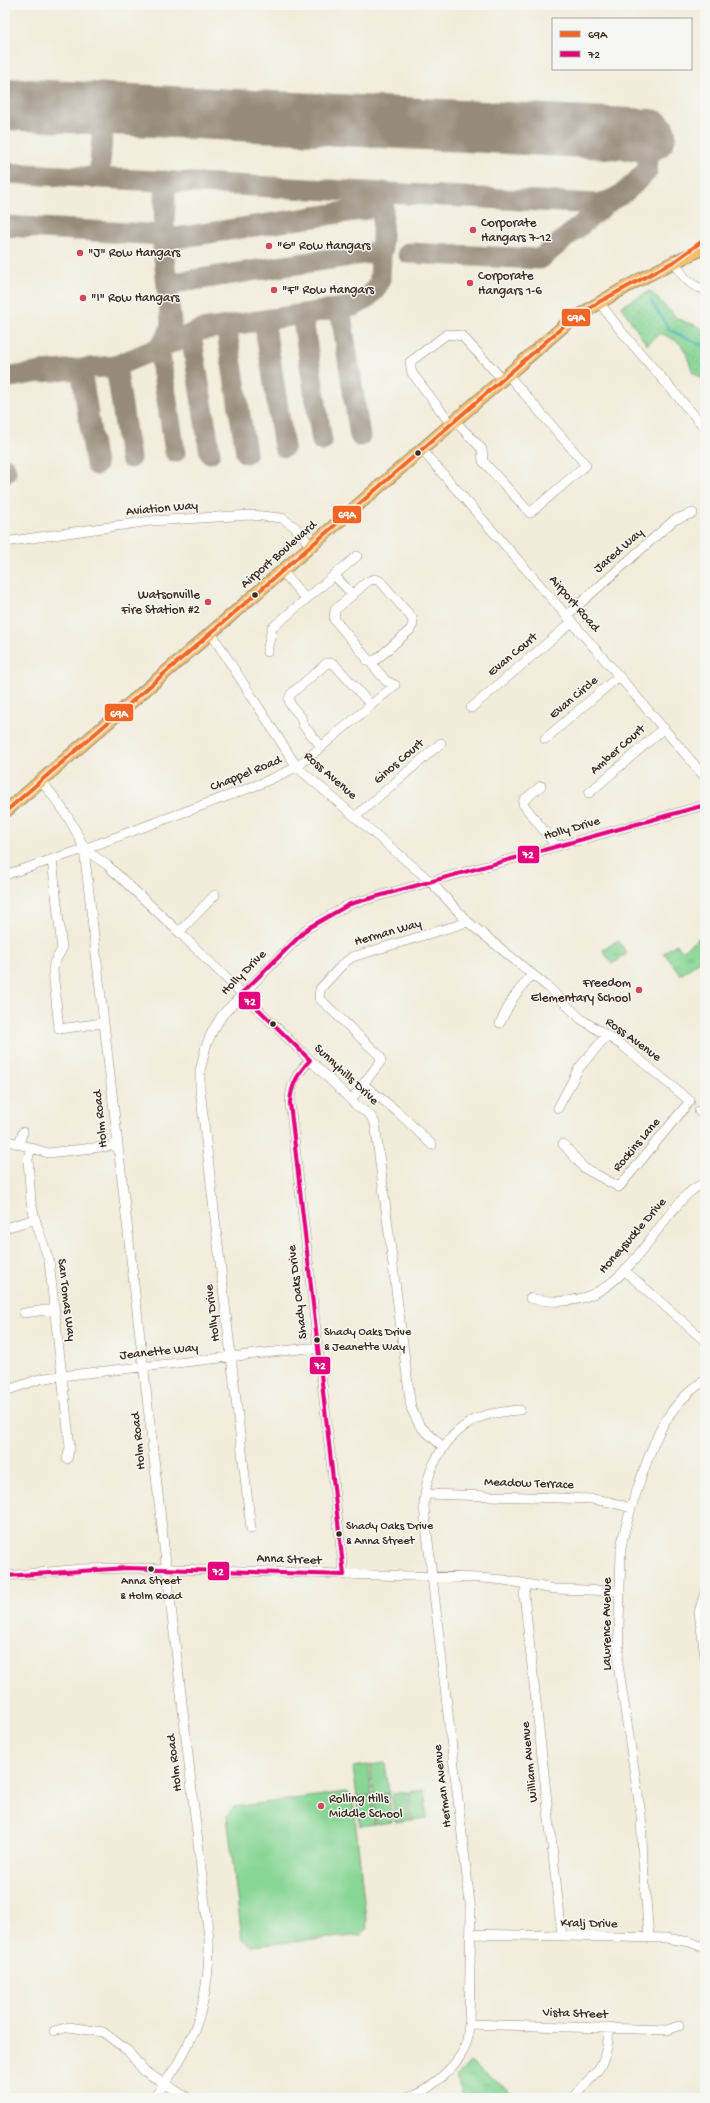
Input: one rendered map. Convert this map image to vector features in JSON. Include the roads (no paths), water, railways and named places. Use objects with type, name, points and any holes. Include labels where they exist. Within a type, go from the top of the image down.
[{"type":"main road","name":"Airport Boulevard","points":[[675,261],[705,239]]},
{"type":"main road","name":"Airport Boulevard","points":[[5,812],[565,325],[599,302],[675,261],[705,248]]},
{"type":"street","points":[[675,261],[682,275],[691,284],[705,289]]},
{"type":"street","points":[[599,302],[621,332],[705,428]]},
{"type":"street","points":[[447,334],[462,336],[505,378],[586,465],[530,513],[483,461],[482,449],[453,423],[412,373],[410,362],[447,334]]},
{"type":"street","name":"Airport Road","points":[[422,450],[705,777]]},
{"type":"street","name":"Jared Way","points":[[569,619],[674,520],[693,513]]},
{"type":"street","name":"Aviation Way","points":[[5,542],[150,521],[251,515],[282,518],[295,527],[310,546]]},
{"type":"street","points":[[266,652],[272,628],[357,556]]},
{"type":"street","points":[[282,571],[306,599]]},
{"type":"street","points":[[334,575],[353,595]]},
{"type":"street","points":[[378,580],[413,621],[410,630],[376,660],[367,660],[334,619],[336,610],[368,581],[378,580]]},
{"type":"street","name":"Evan Court","points":[[471,708],[569,619]]},
{"type":"street","name":"Ross Avenue","points":[[210,633],[296,767],[356,816],[430,881],[443,897],[468,922],[532,974],[581,1019],[623,1046],[690,1101]]},
{"type":"street","name":"Chappel Road","points":[[5,875],[84,849],[260,784],[296,767],[395,685],[386,681],[367,660]]},
{"type":"street","points":[[322,747],[303,725],[301,717],[290,704],[289,699],[291,694],[327,663],[334,664],[371,705]]},
{"type":"street","name":"Evan Circle","points":[[545,739],[619,676]]},
{"type":"street","name":"Amber Court","points":[[589,793],[664,728]]},
{"type":"street","name":"Ginos Court","points":[[356,816],[441,743]]},
{"type":"street","name":"Holm Road","points":[[41,781],[67,814],[77,830],[84,849],[209,1938],[209,1969],[204,2005],[188,2048],[165,2085],[154,2098]]},
{"type":"street","points":[[541,786],[524,800],[523,804],[556,846]]},
{"type":"street","name":"Holly Drive","points":[[250,1529],[200,1080],[204,1054],[213,1030],[223,1014],[242,993],[308,928],[328,915],[350,904],[705,805]]},
{"type":"street","name":"Sunnyhills Drive","points":[[84,849],[107,865],[180,932],[351,1100],[370,1115],[377,1126],[411,1408],[420,1426],[443,1447]]},
{"type":"street","points":[[52,860],[62,949],[54,963],[53,971],[59,1029],[104,1023]]},
{"type":"street","points":[[180,932],[215,895]]},
{"type":"street","name":"Herman Way","points":[[351,1100],[364,1086],[381,1061],[380,1056],[319,998],[320,989],[352,956],[468,922]]},
{"type":"street","points":[[500,1023],[513,998],[532,974]]},
{"type":"street","points":[[558,1108],[579,1068],[607,1035]]},
{"type":"street","name":"Shady Oaks Drive","points":[[310,1060],[294,1079],[291,1089],[290,1103],[344,1575]]},
{"type":"street","points":[[364,1086],[398,1112],[432,1145]]},
{"type":"street","name":"Rockins Lane","points":[[563,1144],[584,1168],[619,1187],[690,1101]]},
{"type":"street","points":[[19,1143],[23,1132]]},
{"type":"street","points":[[5,1140],[48,1153],[106,1146],[117,1143]]},
{"type":"street","name":"San Tomas Way","points":[[31,1147],[28,1159],[34,1218],[49,1261],[70,1446],[67,1459]]},
{"type":"street","name":"Honeysuckle Drive","points":[[530,1298],[557,1302],[583,1298],[605,1288],[624,1271],[686,1195],[705,1183]]},
{"type":"street","points":[[5,1228],[34,1218]]},
{"type":"street","points":[[624,1271],[705,1341]]},
{"type":"street","points":[[24,1312],[54,1309]]},
{"type":"street","name":"Jeanette Way","points":[[5,1391],[40,1379],[318,1347]]},
{"type":"street","name":"Lawrence Avenue","points":[[649,1938],[643,1862],[641,1810],[619,1674],[618,1643],[623,1539],[631,1508],[660,1427],[681,1400],[705,1380]]},
{"type":"street","name":"Herman Avenue","points":[[407,2098],[428,2088],[458,2059],[467,2042],[469,2024],[470,1903],[424,1507],[425,1494],[430,1470],[443,1447],[458,1431],[476,1420],[492,1414],[520,1410]]},
{"type":"street","name":"Meadow Terrace","points":[[425,1494],[592,1499],[631,1508]]},
{"type":"street","name":"Anna Street","points":[[5,1576],[98,1568],[166,1569],[491,1579],[554,1589],[620,1591]]},
{"type":"street","name":"William Avenue","points":[[527,1585],[524,1594],[562,1936]]},
{"type":"street","points":[[705,1592],[699,1612],[705,1656]]},
{"type":"street","name":"Kralj Drive","points":[[470,1934],[684,1940],[705,1948]]},
{"type":"street","name":"Vista Street","points":[[469,2024],[667,2030],[680,2026]]},
{"type":"street","points":[[54,2031],[68,2027],[103,2032],[128,2051],[144,2071],[188,2098]]},
{"type":"street","points":[[572,2098],[602,2065],[608,2050],[608,2028]]},
{"type":"waterway","points":[[651,301],[670,330],[705,347]]},
{"type":"place","name":"Corporate Hangars 7-12","points":[[473,230]]},
{"type":"place","name":"\"G\" Row Hangars","points":[[269,246]]},
{"type":"place","name":"\"J\" Row Hangars","points":[[80,253]]},
{"type":"place","name":"Corporate Hangars 1-6","points":[[470,283]]},
{"type":"place","name":"\"F\" Row Hangars","points":[[274,290]]},
{"type":"place","name":"\"I\" Row Hangars","points":[[83,298]]},
{"type":"place","name":"Watsonville Fire Station #2","points":[[208,602]]},
{"type":"place","name":"Freedom Elementary School","points":[[639,990]]},
{"type":"place","name":"Shady Oaks Drive & Jeanette Way","points":[[317,1340]]},
{"type":"place","name":"Shady Oaks Drive & Anna Street","points":[[339,1534]]},
{"type":"place","name":"Anna Street & Holm Road","points":[[151,1569]]},
{"type":"place","name":"Rolling Hills Middle School","points":[[321,1806]]}]
